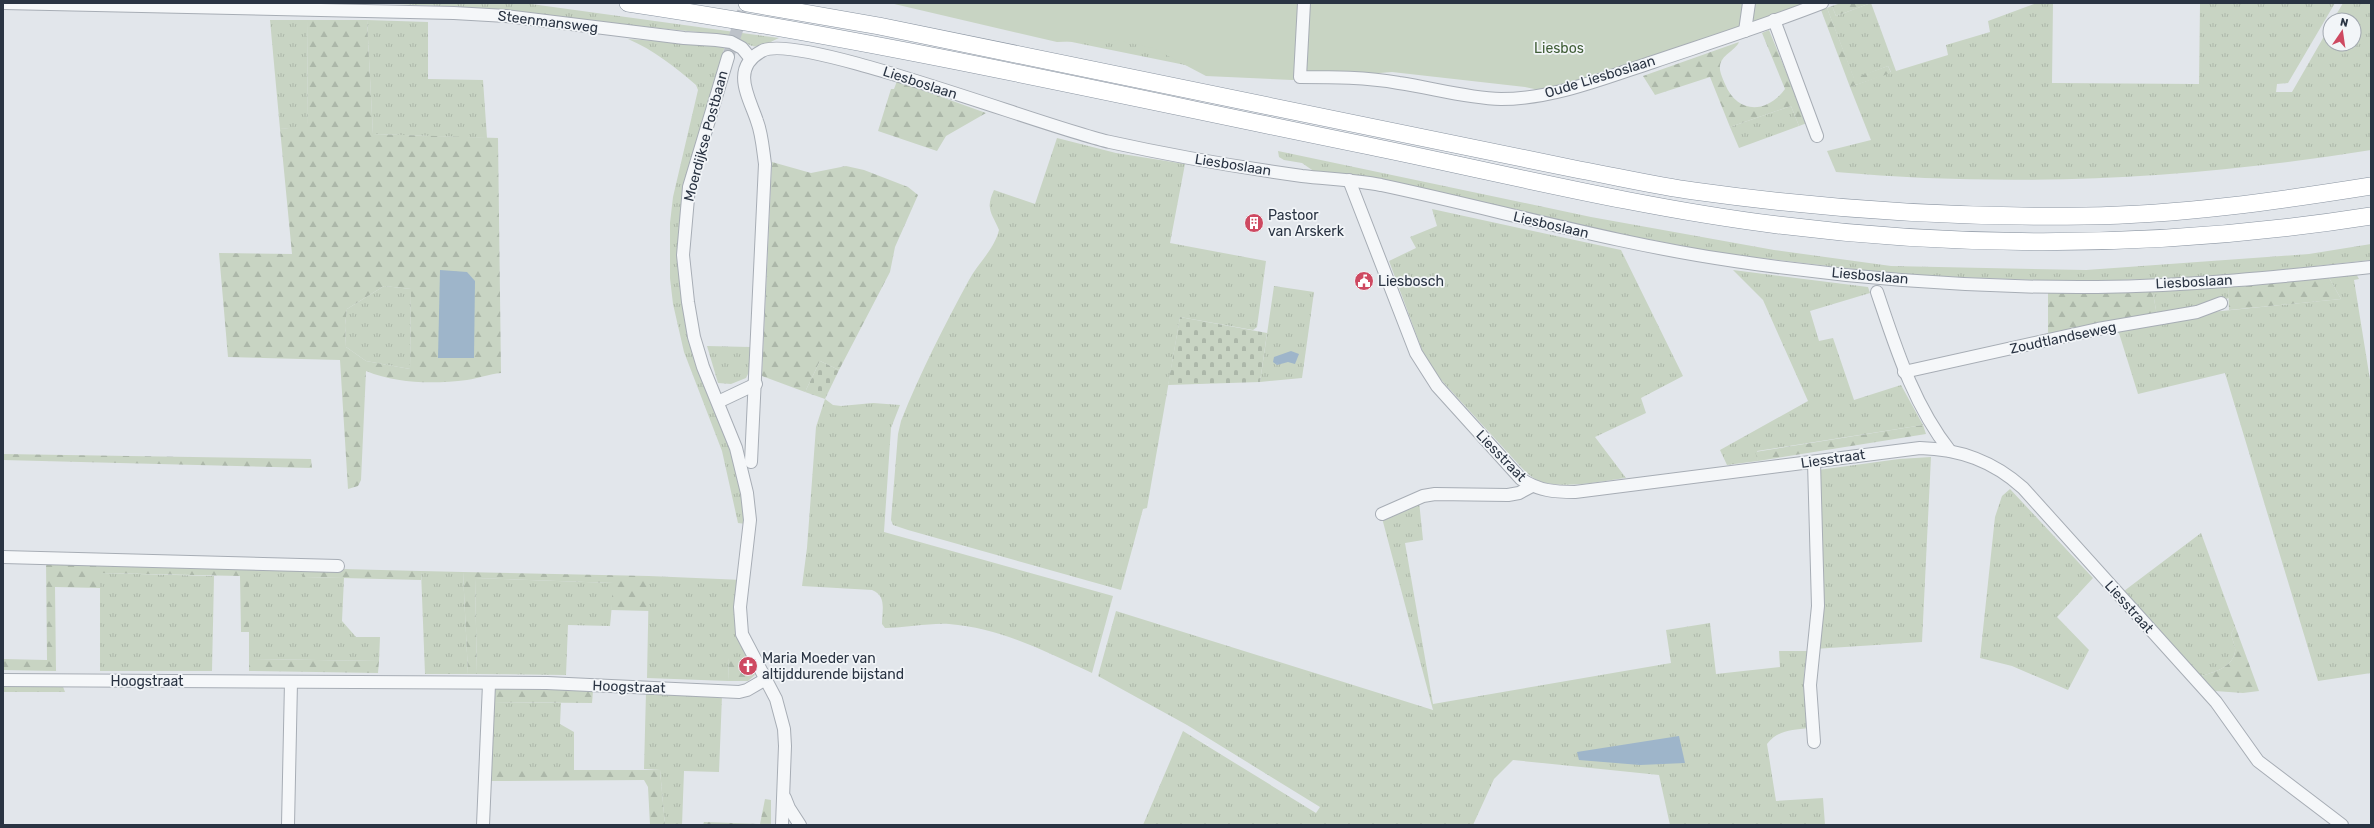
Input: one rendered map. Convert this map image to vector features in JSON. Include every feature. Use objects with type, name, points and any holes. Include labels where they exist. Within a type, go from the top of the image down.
[{"type":"highway","points":[[628,3],[878,46],[1565,187],[1697,213],[1774,225],[1908,238],[1985,242],[2073,242],[2235,234],[2370,216]]},
{"type":"highway","points":[[747,3],[879,26],[1580,170],[1693,191],[1762,199],[1897,211],[1975,216],[2087,216],[2179,210],[2252,203],[2371,186]]},
{"type":"street","name":"Steenmansweg","points":[[4,3],[454,13],[506,16],[684,38],[731,42],[742,48],[751,59]]},
{"type":"street","name":"Oude Liesboslaan","points":[[1304,3],[1300,78],[1351,76],[1468,96],[1501,99],[1534,97],[1574,88],[1745,31],[1822,3]]},
{"type":"street","points":[[1745,31],[1749,3]]},
{"type":"street","points":[[1774,20],[1817,136]]},
{"type":"street","name":"Liesboslaan","points":[[751,59],[759,52],[772,46],[785,47],[853,62],[1057,128],[1106,142],[1278,172],[1376,184],[1673,251],[1736,261],[1872,278],[2025,286],[2101,287],[2279,277],[2371,267]]},
{"type":"street","name":"Moerdijkse Postbaan","points":[[728,57],[689,187],[683,255],[688,302],[694,337],[703,367],[736,448],[747,493],[750,520],[740,607],[742,634],[776,699],[784,729],[784,794],[782,825]]},
{"type":"street","name":"Moerdijkse Postbaan","points":[[751,59],[746,69],[743,83],[746,97],[759,125],[765,164],[756,384],[751,462]]},
{"type":"street","name":"Liesstraat","points":[[1349,180],[1416,353],[1436,386],[1521,479],[1532,486],[1552,492],[1575,492],[1920,448],[1950,451],[1988,463],[2008,474],[2023,488],[2216,702],[2258,761],[2342,825]]},
{"type":"street","points":[[1877,292],[1904,372],[1932,425],[1950,451]]},
{"type":"street","name":"Zoudtlandseweg","points":[[1904,372],[2098,329],[2198,312],[2221,303]]},
{"type":"street","points":[[718,402],[756,384]]},
{"type":"street","points":[[1920,448],[1929,442],[1933,435],[1932,425]]},
{"type":"street","points":[[1814,462],[1818,606],[1810,685],[1814,742]]},
{"type":"street","points":[[1382,514],[1423,496],[1435,494],[1508,495],[1519,493],[1532,486]]},
{"type":"street","points":[[3,557],[338,566]]},
{"type":"street","name":"Hoogstraat","points":[[3,680],[489,684],[547,683],[739,692],[748,690],[766,679]]},
{"type":"street","points":[[288,825],[291,682]]},
{"type":"street","points":[[483,825],[489,684]]},
{"type":"street","points":[[784,794],[788,808],[800,825]]},
{"type":"green space","points":[[370,3],[524,3],[779,38],[761,46],[752,46],[728,35],[537,16],[465,7]]},
{"type":"green space","name":"Liesbos","points":[[890,3],[1812,3],[1562,95],[1525,87],[1392,72],[1292,80],[1206,76],[1153,48],[1116,40],[1057,42]]},
{"type":"green space","points":[[1841,3],[1871,3],[1836,16],[1832,6]]},
{"type":"green space","points":[[1871,3],[1896,71],[1948,55],[1946,45],[1990,32],[1988,21],[2037,3],[2053,3],[2052,83],[2199,84],[2200,3],[2335,3],[2330,12],[2322,12],[2322,25],[2288,83],[2277,84],[2276,92],[2292,92],[2322,40],[2322,52],[2362,52],[2362,12],[2338,12],[2343,3],[2371,3],[2371,150],[2237,168],[2104,178],[2037,180],[1970,179],[1903,177],[1836,172],[1827,151],[1871,140],[1850,87],[1891,72],[1888,66],[1854,79],[1827,8],[1832,6],[1836,16]]},
{"type":"green space","points":[[1827,8],[1854,78],[1888,66],[1891,73],[1850,87],[1821,10]]},
{"type":"green space","points":[[270,20],[307,20],[308,127],[280,129]]},
{"type":"green space","points":[[307,20],[367,20],[373,134],[498,138],[501,373],[467,380],[416,382],[403,381],[366,371],[361,480],[358,486],[348,489],[340,360],[228,357],[219,253],[292,254],[280,129],[308,126]],"holes":[[[384,286],[411,289],[410,369],[366,361],[346,347],[345,325],[347,309]]]},
{"type":"green space","points":[[367,20],[428,22],[428,79],[483,80],[487,138],[373,134]]},
{"type":"green space","points":[[1114,29],[1200,68],[1057,39]]},
{"type":"green space","points":[[1769,30],[1807,123],[1799,126],[1791,106],[1730,127],[1710,77],[1655,95],[1643,76],[1739,42],[1721,62],[1721,75],[1730,94],[1737,101],[1753,107],[1770,103],[1785,89],[1762,33]]},
{"type":"green space","points":[[628,39],[725,46],[690,164],[678,241],[681,281],[717,407],[739,476],[746,524],[738,523],[722,451],[684,352],[673,304],[670,278],[670,223],[673,197],[698,90],[696,85],[664,59],[638,43]]},
{"type":"green space","points":[[897,81],[986,113],[946,136],[937,151],[878,131],[891,89],[894,89]]},
{"type":"green space","points":[[1791,106],[1799,126],[1739,148],[1730,127]]},
{"type":"green space","points":[[1057,138],[1116,153],[1185,164],[1170,243],[1266,261],[1257,327],[1253,330],[1180,317],[1147,508],[1143,509],[1121,590],[908,530],[893,525],[891,520],[898,434],[901,421],[924,367],[950,315],[973,274],[990,250],[997,237],[999,230],[990,211],[991,196],[994,190],[1035,204]]},
{"type":"green space","points":[[1278,151],[1591,217],[1774,250],[1891,266],[2086,270],[2309,254],[2371,244],[2371,260],[2213,277],[2120,280],[2063,281],[1904,275],[1719,253],[1611,232],[1354,175],[1315,172],[1302,163],[1284,160],[1279,157]]},
{"type":"green space","points":[[772,162],[811,173],[846,166],[864,170],[908,187],[918,195],[895,247],[890,272],[839,370],[820,361],[805,392],[762,376]]},
{"type":"green space","points":[[1432,209],[1621,250],[1683,376],[1641,398],[1646,413],[1595,437],[1626,478],[1567,485],[1544,483],[1535,479],[1521,467],[1433,371],[1422,350],[1389,261],[1416,248],[1410,237],[1437,226]]},
{"type":"green space","points":[[1733,270],[1868,287],[1870,293],[1810,311],[1819,341],[1833,338],[1854,400],[1901,385],[1923,425],[1757,451],[1758,461],[1727,465],[1720,450],[1808,401],[1763,300]]},
{"type":"green space","points":[[2355,272],[2359,279],[2354,280],[2371,386],[2371,673],[2318,681],[2225,373],[2138,394],[2118,330],[2212,312],[2341,299],[2328,276]]},
{"type":"green space","points":[[2328,276],[2341,299],[2229,310],[2228,284]]},
{"type":"green space","points":[[2228,284],[2229,298],[2193,310],[2157,316],[2152,287]]},
{"type":"green space","points":[[384,286],[411,289],[410,369],[366,361],[346,347],[345,325],[347,309]]},
{"type":"green space","points":[[1274,286],[1314,292],[1302,378],[1260,382]]},
{"type":"green space","points":[[2152,287],[2157,316],[2048,337],[2048,289]]},
{"type":"green space","points":[[1180,317],[1267,333],[1260,382],[1168,385]]},
{"type":"green space","points":[[707,346],[750,347],[752,366],[746,378],[731,384],[718,383]]},
{"type":"green space","points":[[820,361],[839,370],[825,399],[805,392]]},
{"type":"green space","points":[[825,399],[833,405],[841,406],[873,403],[900,405],[891,428],[884,532],[1113,596],[1092,673],[1023,642],[987,630],[949,624],[885,628],[882,624],[882,600],[877,593],[872,590],[802,586],[807,548],[816,427]]},
{"type":"green space","points":[[1923,425],[1926,434],[1758,461],[1755,452]]},
{"type":"green space","points":[[3,454],[311,459],[312,468],[3,460]]},
{"type":"green space","points":[[1931,457],[1922,642],[1814,649],[1818,470],[1899,459]]},
{"type":"green space","points":[[2010,489],[2093,578],[2057,617],[2089,650],[2068,690],[2012,666],[1980,658],[1995,517],[2002,496]]},
{"type":"green space","points":[[1419,501],[1423,540],[1405,543],[1433,704],[1671,663],[1666,630],[1710,623],[1716,674],[1780,667],[1779,651],[1807,651],[1804,675],[1809,728],[1781,733],[1771,739],[1767,744],[1776,801],[1823,798],[1825,825],[1670,825],[1659,775],[1513,760],[1494,779],[1473,825],[1143,825],[1183,731],[1316,813],[1320,807],[1187,725],[1098,676],[1116,611],[1433,710],[1382,518]]},
{"type":"green space","points":[[2201,533],[2235,626],[2231,634],[2235,652],[2230,662],[2226,666],[2217,671],[2201,676],[2124,591]]},
{"type":"green space","points":[[46,560],[249,565],[249,632],[241,632],[240,576],[100,573],[100,588],[55,587],[56,671],[3,670],[3,659],[47,660]]},
{"type":"green space","points":[[249,565],[303,568],[304,577],[344,578],[342,621],[356,637],[380,637],[379,661],[249,659]]},
{"type":"green space","points":[[303,568],[421,571],[421,580],[303,577]]},
{"type":"green space","points":[[421,571],[463,572],[468,674],[425,674]]},
{"type":"green space","points":[[463,572],[649,576],[649,611],[611,610],[613,583],[475,578],[477,674],[468,674]]},
{"type":"green space","points":[[100,573],[214,576],[212,671],[100,671]]},
{"type":"green space","points":[[649,576],[743,580],[743,648],[747,658],[729,658],[728,681],[647,678]]},
{"type":"green space","points":[[475,578],[614,583],[610,626],[568,625],[566,675],[477,674]]},
{"type":"green space","points":[[2235,626],[2259,691],[2243,693],[2215,691],[2201,676],[2222,668],[2230,662],[2235,652],[2231,634]]},
{"type":"green space","points":[[729,657],[747,658],[755,675],[748,681],[728,681]]},
{"type":"green space","points":[[249,659],[379,661],[378,673],[249,671]]},
{"type":"green space","points":[[3,683],[62,684],[65,692],[3,692]]},
{"type":"green space","points":[[493,689],[593,691],[592,703],[493,702]]},
{"type":"green space","points":[[646,692],[722,696],[719,772],[684,771],[682,825],[665,825],[660,770],[644,769]]},
{"type":"green space","points":[[493,702],[561,703],[560,724],[574,732],[574,770],[491,770]]},
{"type":"green space","points":[[491,770],[660,770],[665,825],[650,825],[648,787],[644,780],[491,781]]},
{"type":"green space","points":[[765,799],[771,800],[771,825],[703,825],[704,822],[760,824]]},
{"type":"water","points":[[440,270],[467,272],[475,281],[474,358],[438,358]]},
{"type":"water","points":[[1291,351],[1299,354],[1295,364],[1288,362],[1277,365],[1273,362],[1274,357]]},
{"type":"water","points":[[1679,736],[1685,763],[1640,765],[1579,760],[1577,752]]},
{"type":"tunnel","points":[[728,57],[746,3]]},
{"type":"place","name":"Pastoor van Arskerk","points":[[1254,223]]},
{"type":"place","name":"Liesbosch","points":[[1364,281]]},
{"type":"place","name":"Maria Moeder van altijddurende bijstand","points":[[748,666]]}]
